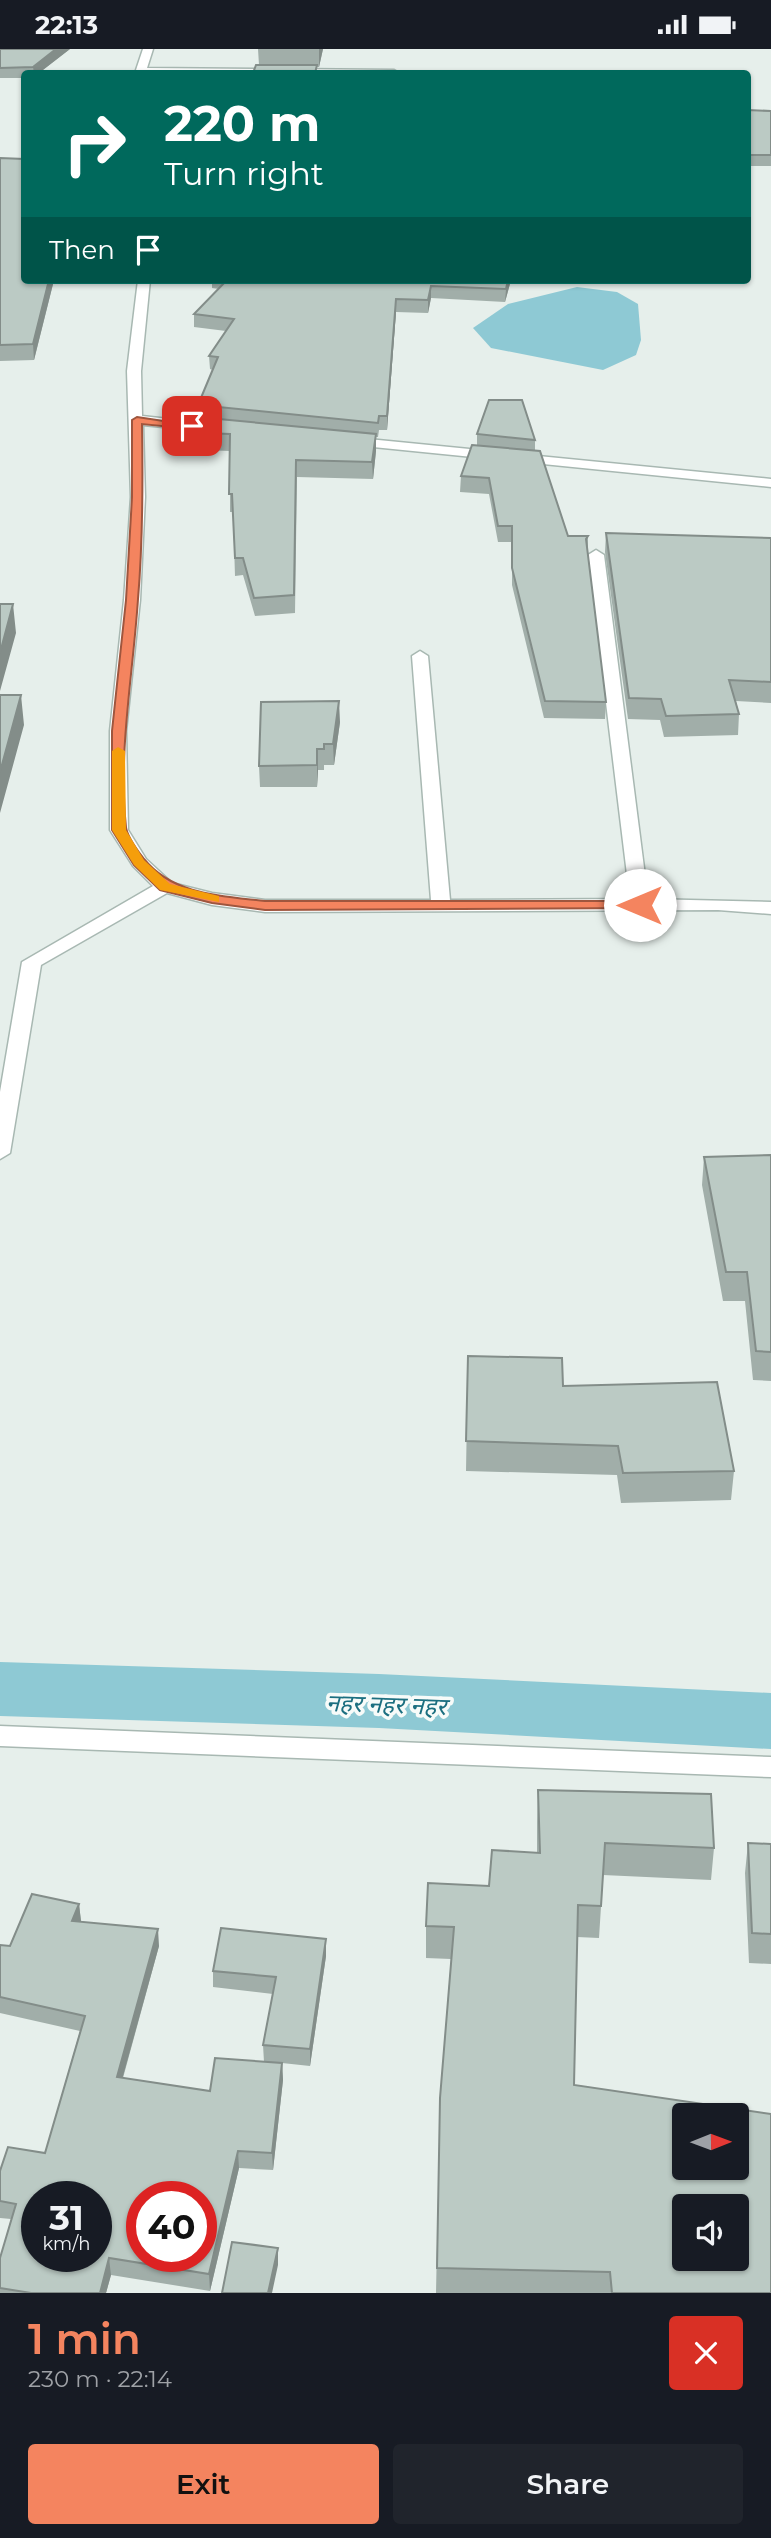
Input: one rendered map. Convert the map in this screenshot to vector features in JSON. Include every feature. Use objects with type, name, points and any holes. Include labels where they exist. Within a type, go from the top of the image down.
[{"type":"street","points":[[142,70],[148,49]]},
{"type":"street","points":[[144,284],[134,371],[138,497],[132,600],[118,731],[119,830],[139,862],[165,887],[212,899],[265,905],[640,905],[771,908]]},
{"type":"street","points":[[137,420],[247,431]]},
{"type":"street","points":[[330,440],[771,483]]},
{"type":"street","points":[[596,555],[640,905]]},
{"type":"street","points":[[419,656],[441,905]]},
{"type":"street","points":[[0,1153],[32,962],[165,887]]},
{"type":"street","points":[[0,1736],[771,1767]]},
{"type":"water","points":[[577,287],[617,292],[638,304],[641,340],[636,355],[603,370],[491,348],[473,328],[508,304]]},
{"type":"building","points":[[0,49],[56,49],[33,67],[0,68]]},
{"type":"building","points":[[256,65],[317,65],[316,70],[254,70]]},
{"type":"building","points":[[751,110],[771,111],[771,155],[751,155]]},
{"type":"building","points":[[0,158],[21,159],[21,284],[48,284],[33,344],[0,345]]},
{"type":"building","points":[[223,284],[507,284],[506,289],[431,286],[428,300],[396,299],[387,416],[379,416],[378,423],[198,405],[218,357],[209,356],[234,319],[194,314]]},
{"type":"building","points":[[489,400],[522,400],[535,440],[477,434]]},
{"type":"building","points":[[208,418],[376,434],[372,462],[296,460],[294,595],[254,598],[243,558],[235,558],[232,494],[229,494],[230,434],[203,433]]},
{"type":"building","points":[[472,445],[540,451],[568,536],[588,536],[586,539],[606,702],[545,701],[512,568],[512,526],[498,526],[489,478],[461,476]]},
{"type":"building","points":[[606,533],[771,538],[771,682],[729,680],[739,714],[666,716],[661,699],[629,698]]},
{"type":"building","points":[[0,604],[13,604],[0,653]]},
{"type":"building","points":[[0,695],[21,695],[0,772]]},
{"type":"building","points":[[339,701],[333,744],[324,744],[324,749],[317,749],[317,765],[259,766],[261,702]]},
{"type":"building","points":[[771,1155],[771,1352],[756,1351],[747,1272],[726,1272],[704,1157]]},
{"type":"building","points":[[468,1356],[562,1358],[563,1386],[717,1382],[734,1471],[623,1473],[618,1446],[466,1441]]},
{"type":"building","points":[[538,1790],[711,1794],[714,1848],[605,1843],[601,1906],[578,1905],[574,2085],[696,2103],[672,2103],[672,2181],[749,2181],[749,2111],[771,2114],[771,2293],[612,2293],[610,2272],[437,2268],[440,2098],[454,1927],[426,1926],[428,1883],[489,1886],[492,1850],[540,1853]]},
{"type":"building","points":[[748,1843],[771,1844],[771,1934],[752,1933]]},
{"type":"building","points":[[32,1894],[79,1904],[72,1921],[158,1929],[117,2077],[210,2091],[215,2058],[282,2063],[272,2153],[238,2151],[217,2240],[217,2181],[126,2181],[126,2261],[112,2258],[112,2181],[21,2181],[21,2272],[105,2272],[100,2293],[31,2293],[0,2288],[0,2258],[16,2204],[0,2201],[0,2171],[8,2147],[45,2153],[85,2016],[0,1997],[0,1945],[10,1946]]},
{"type":"building","points":[[221,1928],[326,1939],[310,2049],[263,2045],[276,1977],[213,1971]]},
{"type":"building","points":[[232,2242],[278,2248],[268,2293],[222,2293]]},
{"type":"waterway","name":"नहर नहर नहर","points":[[0,1689],[379,1701],[771,1721]]},
{"type":"slow traffic","points":[[118,751],[119,830],[139,862],[165,887],[214,899]]},
{"type":"route","points":[[192,426],[137,420],[138,497],[132,600],[118,731],[119,830],[139,862],[165,887],[212,899],[265,905],[640,905]]}]
